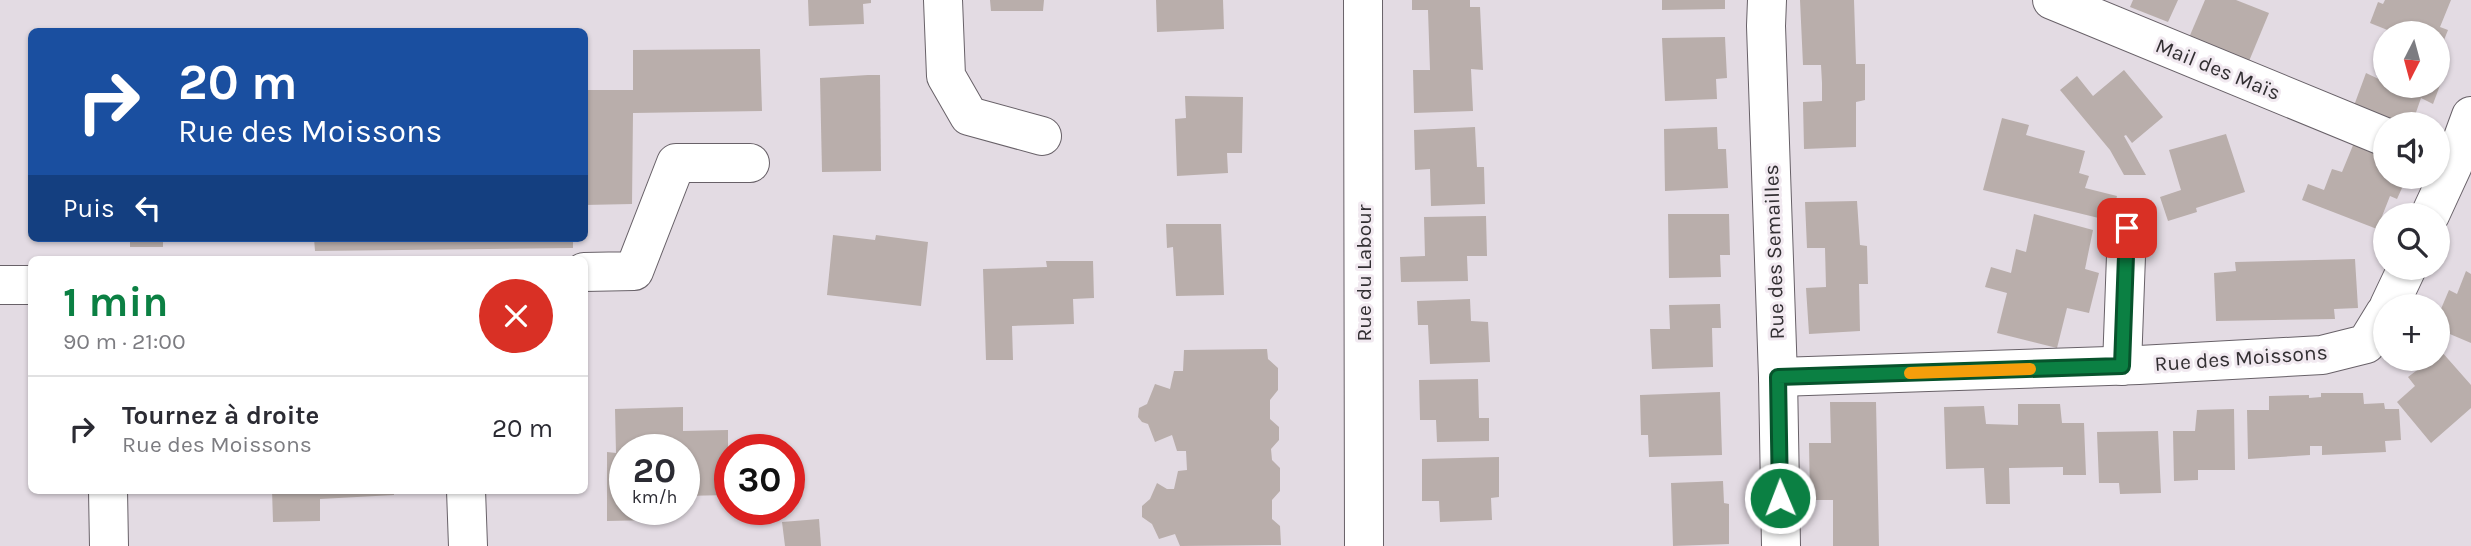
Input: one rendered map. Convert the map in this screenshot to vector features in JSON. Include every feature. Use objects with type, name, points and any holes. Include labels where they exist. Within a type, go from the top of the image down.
[{"type":"street","points":[[943,0],[946,76],[969,116],[1042,136]]},
{"type":"street","name":"Rue du Labour","points":[[1363,0],[1364,546]]},
{"type":"street","name":"Rue des Semailles","points":[[1767,0],[1781,546]]},
{"type":"street","name":"Mail des Maïs","points":[[2052,0],[2373,132]]},
{"type":"street","points":[[2450,155],[2471,116]]},
{"type":"street","points":[[588,272],[634,271],[676,163],[750,163]]},
{"type":"street","name":"Rue des Moissons","points":[[2122,366],[2127,228]]},
{"type":"street","points":[[0,285],[28,285]]},
{"type":"street","name":"Rue des Moissons","points":[[1778,377],[2122,366],[2322,355],[2366,344],[2373,333]]},
{"type":"street","points":[[108,494],[109,546]]},
{"type":"street","points":[[466,494],[468,546]]},
{"type":"building","points":[[808,0],[871,0],[871,3],[863,4],[864,24],[809,26]]},
{"type":"building","points":[[990,0],[1044,0],[1043,11],[991,11]]},
{"type":"building","points":[[1156,0],[1223,0],[1224,29],[1157,32]]},
{"type":"building","points":[[1412,0],[1470,0],[1470,7],[1480,7],[1483,70],[1471,69],[1473,111],[1414,113],[1413,70],[1430,70],[1428,10],[1412,10]]},
{"type":"building","points":[[1662,0],[1725,0],[1725,9],[1662,10]]},
{"type":"building","points":[[1800,0],[1854,0],[1856,64],[1865,64],[1865,100],[1856,102],[1856,147],[1804,149],[1803,102],[1822,101],[1822,83],[1821,65],[1803,65]]},
{"type":"building","points":[[2133,0],[2178,0],[2168,22],[2130,7]]},
{"type":"building","points":[[2205,0],[2236,0],[2269,13],[2247,66],[2188,40]]},
{"type":"building","points":[[2385,0],[2451,0],[2442,21],[2370,23],[2378,2],[2383,4]]},
{"type":"building","points":[[1725,37],[1727,78],[1716,79],[1717,99],[1665,101],[1662,38]]},
{"type":"building","points":[[760,49],[762,111],[633,113],[632,204],[588,205],[588,90],[633,90],[633,50]]},
{"type":"building","points":[[2124,70],[2163,117],[2132,143],[2124,136],[2146,175],[2124,175],[2110,150],[2060,90],[2077,76],[2093,96]]},
{"type":"building","points":[[2366,73],[2373,76],[2373,98],[2421,98],[2416,112],[2373,112],[2373,119],[2352,111]]},
{"type":"building","points":[[880,75],[881,171],[822,172],[820,78]]},
{"type":"building","points":[[1185,96],[1243,97],[1242,153],[1227,153],[1228,173],[1177,176],[1175,119],[1186,118]]},
{"type":"building","points":[[2421,98],[2435,98],[2433,104]]},
{"type":"building","points":[[2002,118],[2029,125],[2026,135],[2085,151],[2079,173],[2089,176],[2085,188],[2117,196],[2111,221],[1983,190]]},
{"type":"building","points":[[1475,127],[1477,167],[1484,167],[1485,204],[1431,206],[1430,169],[1415,170],[1414,130]]},
{"type":"building","points":[[1717,127],[1718,149],[1726,149],[1728,188],[1665,191],[1664,129]]},
{"type":"building","points":[[2226,134],[2245,192],[2196,208],[2197,212],[2168,221],[2160,197],[2181,190],[2169,150]]},
{"type":"building","points":[[2356,138],[2373,145],[2373,189],[2402,189],[2397,199],[2390,196],[2387,203],[2373,203],[2373,227],[2302,200],[2308,184],[2324,190],[2332,169],[2342,172]]},
{"type":"building","points":[[1857,201],[1860,245],[1867,246],[1868,284],[1859,284],[1860,331],[1809,334],[1806,288],[1826,287],[1825,248],[1807,248],[1805,202]]},
{"type":"building","points":[[1668,214],[1729,214],[1730,255],[1720,255],[1721,277],[1669,278]]},
{"type":"building","points":[[2034,214],[2093,230],[2085,269],[2099,273],[2089,313],[2067,308],[2057,348],[1997,333],[2007,293],[1985,287],[1991,267],[2011,273],[2016,249],[2026,252]]},
{"type":"building","points":[[1486,216],[1487,256],[1467,256],[1468,281],[1401,282],[1400,257],[1425,256],[1424,217]]},
{"type":"building","points":[[1166,224],[1221,224],[1224,295],[1176,296],[1173,247],[1167,248]]},
{"type":"building","points":[[833,235],[875,240],[876,235],[928,242],[921,306],[827,295]]},
{"type":"building","points":[[130,242],[163,242],[163,247],[130,247]]},
{"type":"building","points":[[314,242],[573,242],[573,248],[315,251]]},
{"type":"building","points":[[2355,259],[2358,308],[2334,309],[2335,319],[2216,321],[2214,273],[2236,271],[2235,262]]},
{"type":"building","points":[[1046,261],[1093,261],[1094,298],[1073,299],[1074,324],[1012,326],[1013,360],[986,360],[983,269],[1047,267]]},
{"type":"building","points":[[2466,271],[2471,274],[2471,343],[2450,334],[2450,294],[2447,294],[2449,290],[2457,294]]},
{"type":"building","points":[[1470,299],[1471,321],[1488,322],[1490,362],[1430,364],[1428,325],[1418,325],[1417,301]]},
{"type":"building","points":[[1720,304],[1721,328],[1712,328],[1713,367],[1652,369],[1650,329],[1670,329],[1669,305]]},
{"type":"building","points":[[1267,349],[1268,359],[1278,368],[1278,390],[1270,400],[1270,419],[1279,427],[1279,440],[1271,449],[1272,460],[1280,468],[1280,491],[1272,500],[1272,519],[1280,526],[1281,545],[1180,546],[1175,534],[1159,539],[1152,524],[1142,517],[1142,506],[1150,499],[1157,483],[1167,489],[1174,489],[1178,471],[1187,470],[1186,451],[1177,451],[1172,435],[1155,442],[1148,424],[1138,417],[1139,408],[1147,404],[1155,384],[1170,389],[1174,371],[1183,371],[1184,350]]},
{"type":"building","points":[[2450,361],[2471,385],[2471,408],[2431,443],[2397,402],[2415,386],[2408,377],[2416,371],[2450,371]]},
{"type":"building","points":[[1478,379],[1479,418],[1489,418],[1489,441],[1437,442],[1436,420],[1420,420],[1419,380]]},
{"type":"building","points":[[1720,392],[1722,455],[1649,457],[1648,435],[1641,435],[1640,395]]},
{"type":"building","points":[[2321,393],[2363,393],[2364,404],[2384,403],[2385,409],[2399,409],[2401,440],[2385,441],[2386,452],[2322,455],[2322,446],[2310,446],[2310,455],[2248,459],[2247,410],[2269,410],[2269,396],[2309,395],[2309,398],[2321,397]]},
{"type":"building","points":[[1830,402],[1876,402],[1879,546],[1833,546],[1833,500],[1810,500],[1809,443],[1831,443]]},
{"type":"building","points":[[2018,404],[2060,404],[2062,423],[2084,423],[2086,475],[2063,475],[2063,467],[2009,468],[2010,504],[1986,504],[1984,468],[1946,469],[1944,407],[1984,406],[1986,424],[2018,425]]},
{"type":"building","points":[[683,407],[683,431],[728,430],[728,434],[714,434],[714,495],[700,496],[700,434],[616,434],[615,409]]},
{"type":"building","points":[[2234,409],[2235,470],[2198,470],[2198,480],[2174,481],[2173,431],[2195,431],[2197,410]]},
{"type":"building","points":[[2158,431],[2161,493],[2120,494],[2119,483],[2099,483],[2097,432]]},
{"type":"building","points":[[607,452],[609,521],[607,521]]},
{"type":"building","points":[[1499,457],[1499,497],[1491,498],[1492,520],[1440,522],[1439,501],[1422,501],[1422,459]]},
{"type":"building","points":[[1723,481],[1724,503],[1729,504],[1729,544],[1673,546],[1671,483]]},
{"type":"building","points":[[272,494],[394,494],[320,499],[320,521],[273,522]]},
{"type":"building","points":[[819,519],[821,546],[785,546],[782,525],[805,525],[805,520]]},
{"type":"slow traffic","points":[[1910,373],[2030,369]]},
{"type":"route","points":[[1780,498],[1778,377],[2122,366],[2127,228]]}]
